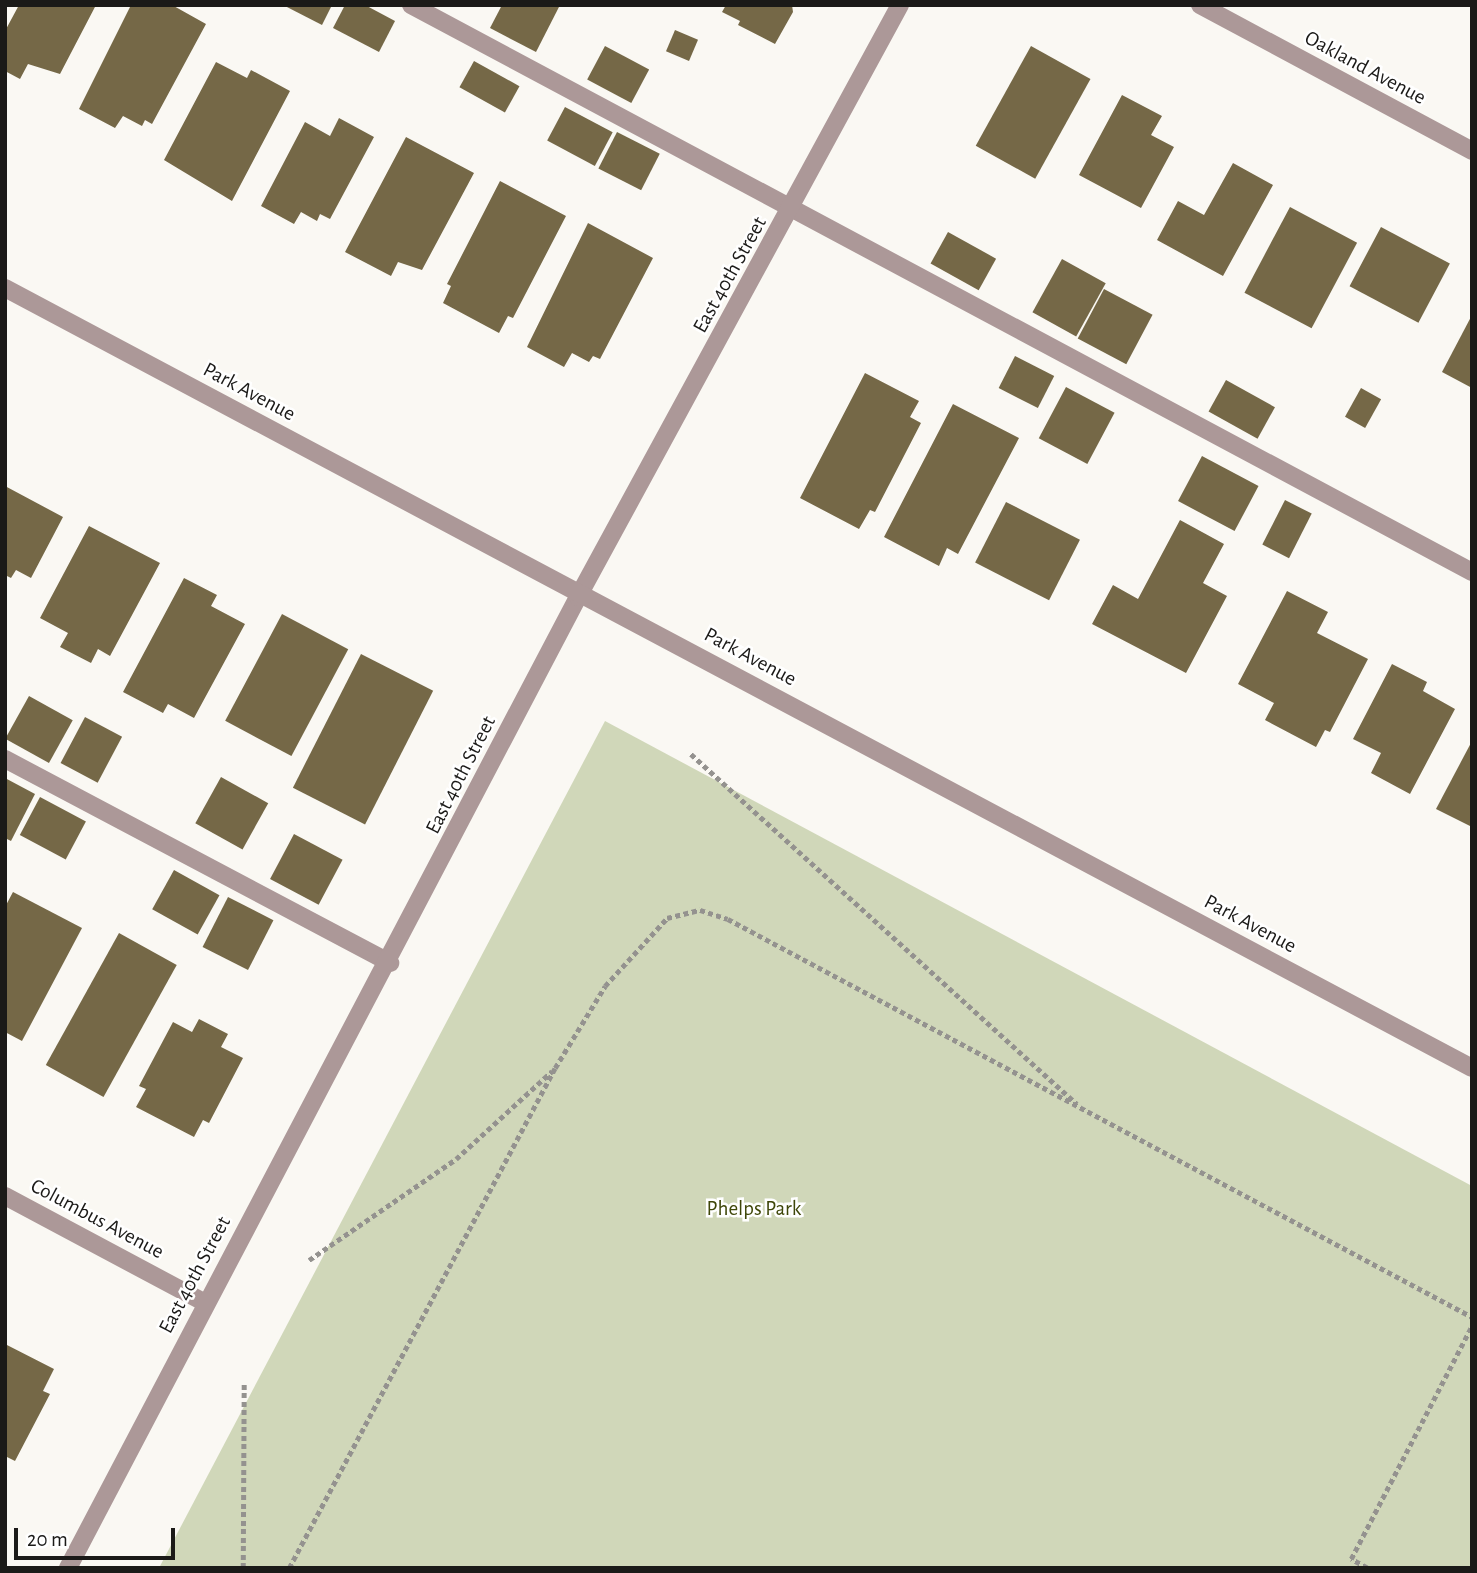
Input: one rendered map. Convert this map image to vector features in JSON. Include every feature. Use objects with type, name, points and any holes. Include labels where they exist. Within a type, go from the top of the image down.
[{"type":"street","points":[[411,5],[794,207],[1472,572]]},
{"type":"street","name":"East 40th Street","points":[[68,1568],[205,1303],[390,963],[578,597],[794,207],[900,5]]},
{"type":"street","name":"Oakland Avenue","points":[[1200,5],[1472,151]]},
{"type":"street","name":"Park Avenue","points":[[5,288],[578,597],[652,631],[1472,1068]]},
{"type":"street","points":[[5,759],[390,963]]},
{"type":"street","name":"Columbus Avenue","points":[[5,1196],[205,1303]]},
{"type":"path","points":[[691,754],[1083,1109]]},
{"type":"path","points":[[289,1568],[555,1068],[605,986],[643,941],[667,918],[700,910],[728,919],[1472,1317]]},
{"type":"path","points":[[309,1260],[456,1159],[555,1068]]},
{"type":"path","points":[[1367,1568],[1351,1559],[1472,1326]]},
{"type":"path","points":[[243,1568],[244,1382]]},
{"type":"green space","name":"Phelps Park","points":[[605,721],[1472,1186],[1472,1568],[159,1568]]},
{"type":"building","points":[[19,5],[96,5],[60,74],[28,64],[20,79],[5,71],[5,31]]},
{"type":"building","points":[[131,5],[172,5],[206,24],[152,124],[145,120],[142,126],[123,116],[115,128],[79,109]]},
{"type":"building","points":[[283,5],[332,5],[322,25]]},
{"type":"building","points":[[345,5],[365,5],[395,21],[379,52],[333,28]]},
{"type":"building","points":[[502,5],[560,5],[536,52],[490,28]]},
{"type":"building","points":[[726,5],[792,5],[793,12],[775,44],[738,25],[740,21],[722,12]]},
{"type":"building","points":[[675,30],[698,40],[689,61],[666,51]]},
{"type":"building","points":[[605,46],[649,69],[631,103],[587,80]]},
{"type":"building","points":[[1031,46],[1090,79],[1035,179],[976,146]]},
{"type":"building","points":[[474,61],[519,86],[505,112],[459,87]]},
{"type":"building","points":[[216,62],[247,78],[251,70],[290,91],[232,201],[164,160]]},
{"type":"building","points":[[1122,95],[1162,116],[1151,135],[1174,147],[1141,208],[1079,175]]},
{"type":"building","points":[[565,107],[613,132],[595,166],[547,141]]},
{"type":"building","points":[[339,118],[374,137],[330,219],[320,214],[317,221],[301,212],[294,224],[261,206],[305,122],[330,136]]},
{"type":"building","points":[[617,132],[660,154],[641,190],[598,169]]},
{"type":"building","points":[[406,137],[474,173],[422,270],[398,262],[391,276],[345,252]]},
{"type":"building","points":[[1233,163],[1273,185],[1223,276],[1157,240],[1178,201],[1204,215]]},
{"type":"building","points":[[500,181],[566,216],[513,318],[508,316],[499,333],[443,303],[451,286],[447,284]]},
{"type":"building","points":[[1290,207],[1357,243],[1312,328],[1244,293]]},
{"type":"building","points":[[588,223],[653,258],[600,359],[593,356],[589,362],[572,353],[564,367],[527,347]]},
{"type":"building","points":[[1381,227],[1450,264],[1418,323],[1350,286]]},
{"type":"building","points":[[948,232],[996,259],[979,290],[931,263]]},
{"type":"building","points":[[1062,259],[1106,283],[1076,337],[1032,312]]},
{"type":"building","points":[[1104,289],[1153,315],[1126,364],[1078,338]]},
{"type":"building","points":[[1472,315],[1472,388],[1442,372]]},
{"type":"building","points":[[1015,356],[1054,376],[1038,408],[999,388]]},
{"type":"building","points":[[865,373],[919,401],[910,417],[921,423],[875,512],[870,510],[859,529],[800,498]]},
{"type":"building","points":[[1226,380],[1275,407],[1258,439],[1209,411]]},
{"type":"building","points":[[1066,387],[1115,413],[1087,464],[1039,438]]},
{"type":"building","points":[[1361,388],[1381,399],[1365,428],[1345,417]]},
{"type":"building","points":[[953,404],[1019,438],[958,554],[947,548],[939,566],[884,537]]},
{"type":"building","points":[[1202,456],[1259,486],[1235,531],[1178,501]]},
{"type":"building","points":[[5,486],[63,517],[31,578],[16,570],[11,578],[5,575]]},
{"type":"building","points":[[1285,500],[1312,514],[1289,558],[1262,545]]},
{"type":"building","points":[[1006,502],[1080,540],[1049,600],[975,563]]},
{"type":"building","points":[[1180,520],[1224,544],[1203,583],[1227,596],[1186,673],[1092,624],[1113,585],[1138,599]]},
{"type":"building","points":[[89,526],[160,563],[110,656],[98,649],[91,663],[60,647],[68,633],[40,618]]},
{"type":"building","points":[[184,578],[217,595],[211,606],[245,624],[194,718],[168,704],[163,713],[123,692]]},
{"type":"building","points":[[1287,591],[1328,612],[1317,633],[1368,659],[1330,732],[1325,730],[1316,747],[1265,720],[1274,703],[1238,684]]},
{"type":"building","points":[[282,614],[348,649],[291,756],[225,721]]},
{"type":"building","points":[[361,654],[433,691],[365,824],[293,788]]},
{"type":"building","points":[[1392,664],[1427,682],[1423,691],[1455,709],[1410,794],[1371,773],[1381,753],[1353,739]]},
{"type":"building","points":[[29,696],[73,720],[49,763],[5,739]]},
{"type":"building","points":[[85,717],[122,737],[98,783],[61,763]]},
{"type":"building","points":[[1472,741],[1472,827],[1436,809]]},
{"type":"building","points":[[221,777],[268,803],[243,850],[195,823]]},
{"type":"building","points":[[5,778],[35,794],[11,841],[5,838]]},
{"type":"building","points":[[40,797],[86,821],[66,859],[20,835]]},
{"type":"building","points":[[294,834],[343,860],[319,905],[270,879]]},
{"type":"building","points":[[174,870],[219,895],[198,935],[152,909]]},
{"type":"building","points":[[13,892],[82,928],[22,1041],[5,1032],[5,907]]},
{"type":"building","points":[[228,897],[273,920],[248,970],[203,947]]},
{"type":"building","points":[[119,933],[177,965],[104,1097],[46,1065]]},
{"type":"building","points":[[199,1019],[228,1034],[221,1047],[243,1058],[209,1123],[203,1120],[194,1137],[136,1107],[146,1089],[139,1086],[173,1022],[192,1032]]},
{"type":"building","points":[[5,1344],[54,1369],[43,1391],[50,1394],[15,1461],[5,1456]]}]
